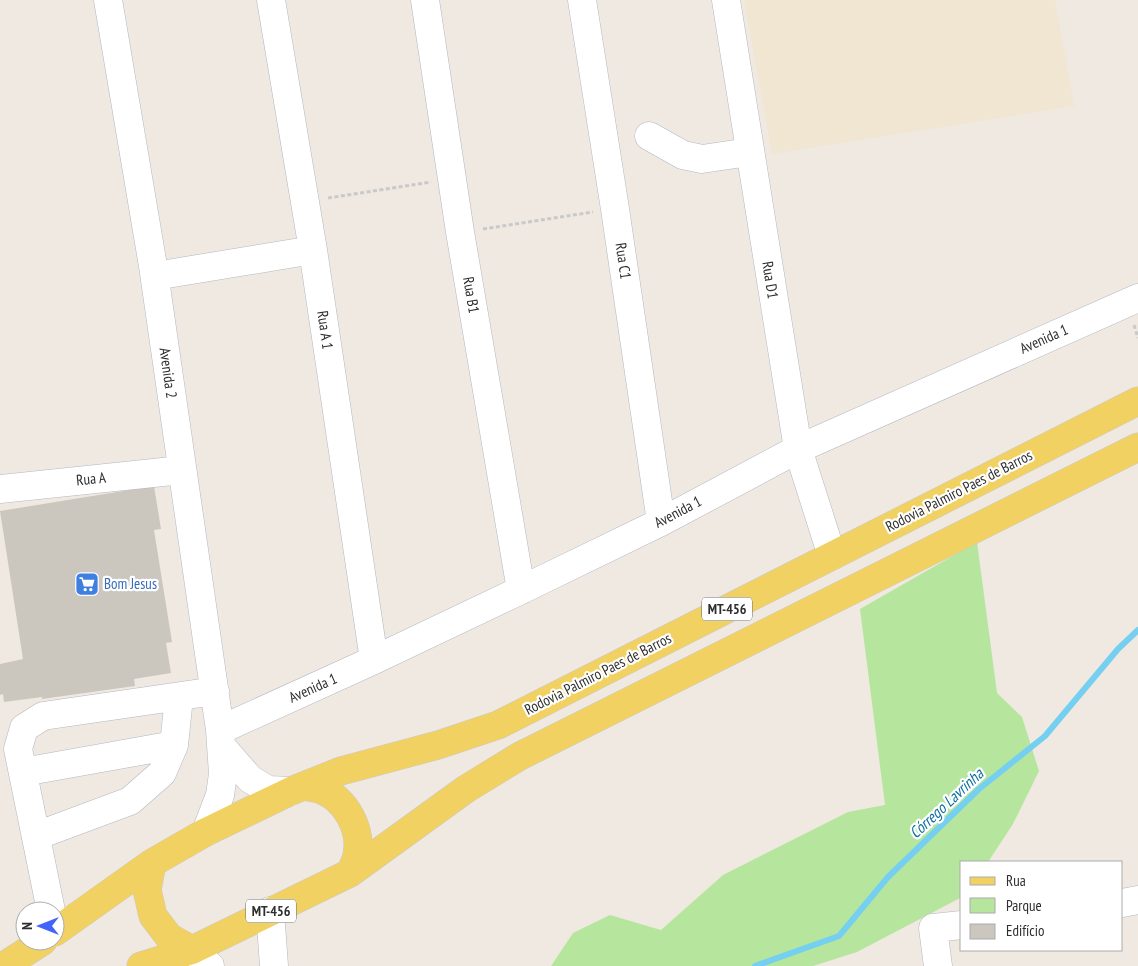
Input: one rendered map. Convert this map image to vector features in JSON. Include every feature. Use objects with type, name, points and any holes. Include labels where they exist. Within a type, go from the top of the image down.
[{"type":"main road","name":"Rodovia Palmiro Paes de Barros","points":[[65,924],[152,864],[206,832],[297,788],[341,771],[498,725],[1138,401]]},
{"type":"main road","name":"MT-456","points":[[141,966],[201,958],[270,911],[350,873],[466,789],[520,756],[1138,447]]},
{"type":"main road","points":[[297,788],[322,790],[339,801],[351,816],[357,835],[357,855],[350,873]]},
{"type":"main road","points":[[152,864],[147,890],[153,916],[169,937],[201,958]]},
{"type":"main road","points":[[4,966],[27,951]]},
{"type":"street","name":"Avenida 2","points":[[108,0],[154,276],[221,738],[223,774],[220,795],[206,832]]},
{"type":"street","name":"Rua A 1","points":[[271,0],[313,250],[374,660]]},
{"type":"street","name":"Rua B1","points":[[425,0],[460,232],[521,590]]},
{"type":"street","name":"Rua C1","points":[[582,0],[661,522]]},
{"type":"street","name":"Rua D1","points":[[726,0],[798,449],[832,556]]},
{"type":"street","points":[[649,136],[683,155],[702,159],[750,152]]},
{"type":"street","points":[[154,276],[313,250]]},
{"type":"street","name":"Avenida 1","points":[[221,738],[374,660],[661,522],[798,449],[1138,298]]},
{"type":"street","name":"Rua A","points":[[0,489],[182,470]]},
{"type":"street","points":[[49,901],[18,749],[24,728],[43,716],[214,691]]},
{"type":"street","points":[[36,836],[130,801],[162,773],[174,745],[179,696]]},
{"type":"street","points":[[221,738],[250,779],[268,790],[297,788]]},
{"type":"street","points":[[23,772],[174,745]]},
{"type":"street","points":[[1123,903],[1138,900]]},
{"type":"street","points":[[270,911],[274,966]]},
{"type":"street","points":[[938,966],[933,928],[960,924]]},
{"type":"path","points":[[305,202],[452,179]]},
{"type":"path","points":[[460,232],[615,209]]},
{"type":"shaded area","points":[[744,0],[1055,0],[1074,106],[772,154]]},
{"type":"green space","points":[[977,542],[997,693],[1022,717],[1039,771],[1013,824],[989,861],[960,861],[960,898],[857,952],[813,966],[551,966],[573,933],[610,915],[661,930],[723,875],[848,812],[885,805],[860,609]]},
{"type":"building","name":"Bom Jesus","points":[[154,486],[161,529],[154,530],[172,642],[166,643],[171,673],[134,679],[135,686],[42,699],[42,697],[4,702],[3,694],[0,695],[0,664],[23,659],[0,511]]},
{"type":"waterway","name":"Córrego Lavrinha","points":[[755,966],[839,936],[888,877],[979,789],[1045,736],[1118,649],[1138,630]]},
{"type":"place","name":"Bom Jesus","points":[[87,584]]}]
